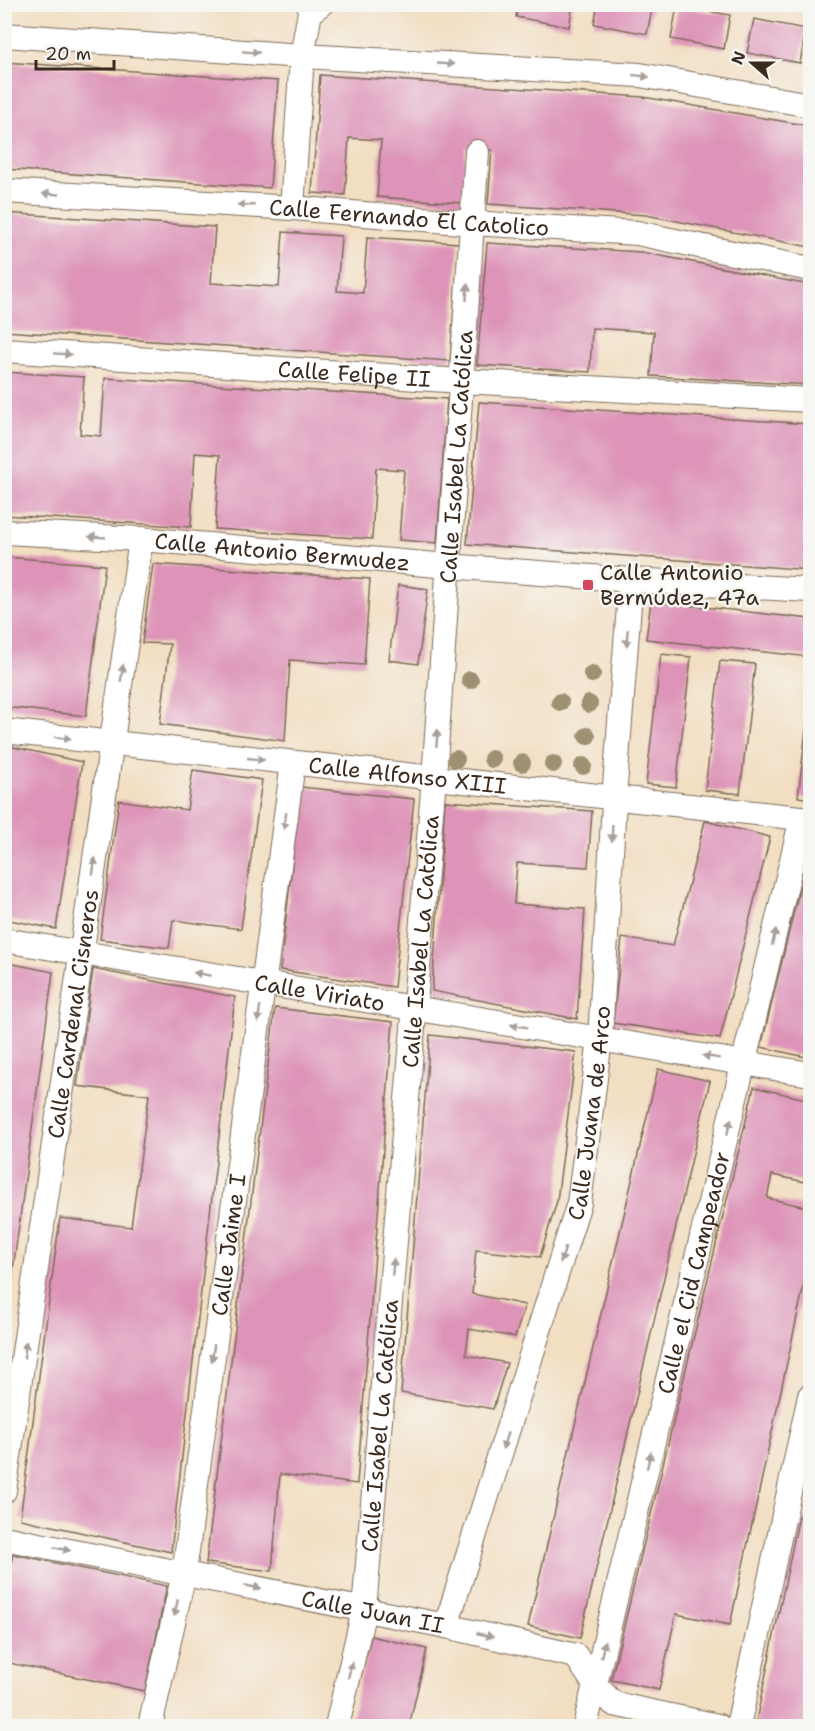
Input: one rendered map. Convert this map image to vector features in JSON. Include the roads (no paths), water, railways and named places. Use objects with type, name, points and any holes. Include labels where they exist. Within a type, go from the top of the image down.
[{"type":"street","points":[[292,208],[302,56],[310,12],[321,4]]},
{"type":"street","points":[[4,35],[302,56],[640,75],[810,105]]},
{"type":"street","name":"Calle Isabel La Católica","points":[[337,1726],[364,1610],[435,778],[477,152]]},
{"type":"street","name":"Calle Fernando El Catolico","points":[[4,191],[292,208],[472,223],[637,233],[810,269]]},
{"type":"street","name":"Calle Felipe II","points":[[4,350],[461,381],[810,400]]},
{"type":"street","name":"Calle Antonio Bermudez","points":[[4,532],[141,539],[631,580],[810,590]]},
{"type":"street","name":"Calle Cardenal Cisneros","points":[[4,1491],[141,539]]},
{"type":"street","name":"Calle Juana de Arco","points":[[446,1626],[579,1203],[600,1039],[614,798],[631,580]]},
{"type":"street","name":"Calle Alfonso XIII","points":[[4,731],[806,818]]},
{"type":"street","name":"Calle Jaime I","points":[[150,1726],[184,1573],[292,763]]},
{"type":"street","name":"Calle el Cid Campeador","points":[[585,1726],[744,1062],[806,818]]},
{"type":"street","name":"Calle Viriato","points":[[4,940],[810,1074]]},
{"type":"street","points":[[738,1726],[810,1396]]},
{"type":"street","name":"Calle Juan II","points":[[4,1538],[446,1626],[576,1656],[595,1684],[614,1704],[718,1726]]},
{"type":"place","name":"Calle Antonio Bermúdez, 47a","points":[[588,585]]}]
